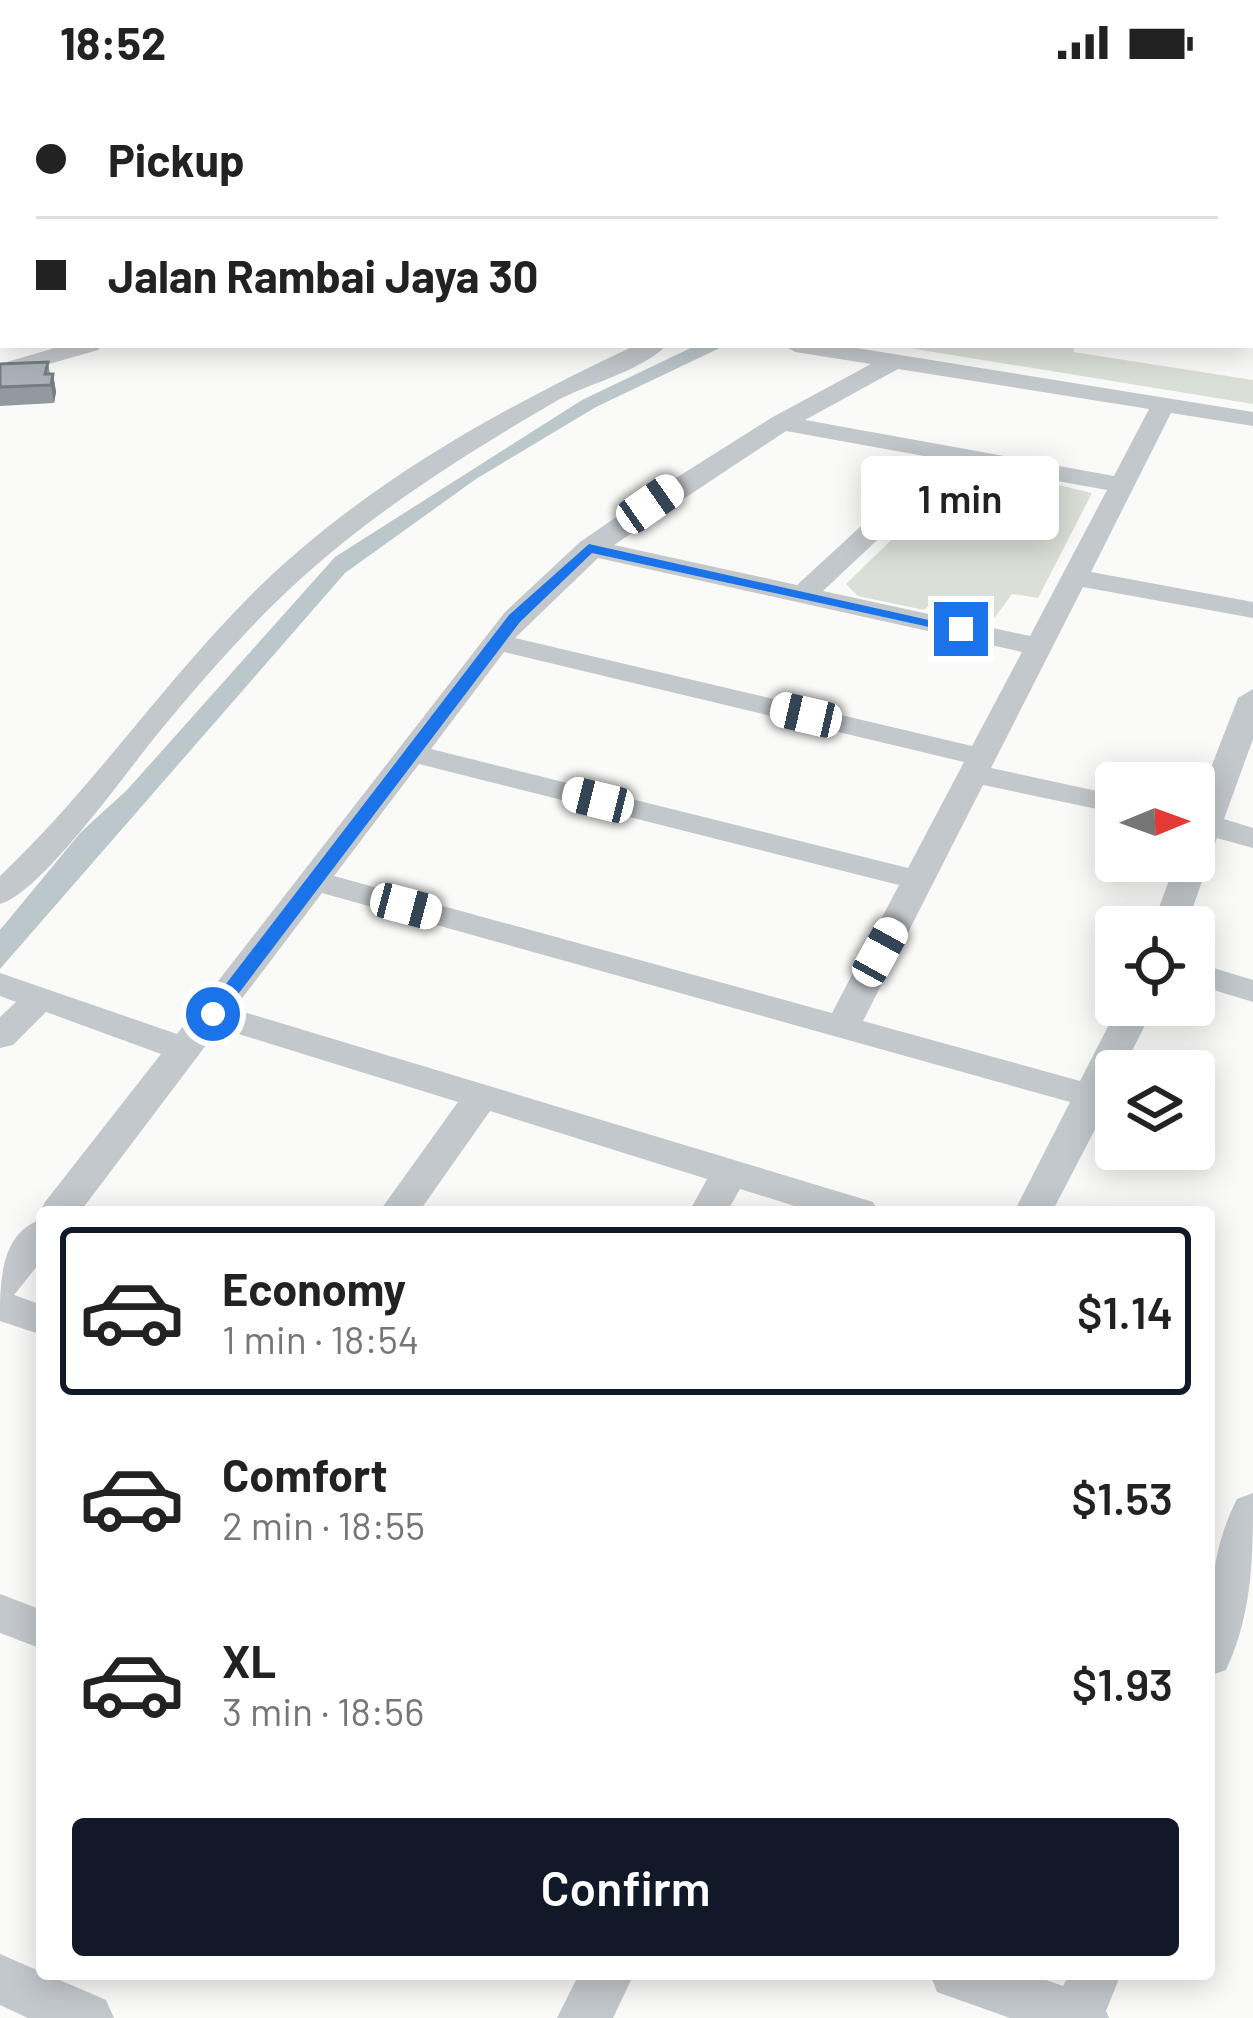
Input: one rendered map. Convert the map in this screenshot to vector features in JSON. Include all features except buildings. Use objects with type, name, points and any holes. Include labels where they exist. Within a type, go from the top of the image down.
[{"type":"street","points":[[0,371],[80,348]]},
{"type":"street","points":[[0,894],[74,818],[148,726],[259,603],[320,547],[496,426],[549,395],[650,348]]},
{"type":"street","points":[[814,348],[1253,418]]},
{"type":"street","points":[[64,1206],[497,642],[589,548],[682,482],[894,361]]},
{"type":"street","points":[[842,1027],[1164,404]]},
{"type":"street","points":[[780,423],[1124,485]]},
{"type":"street","points":[[803,595],[954,454]]},
{"type":"street","points":[[589,548],[1040,647]]},
{"type":"street","points":[[1076,578],[1253,610]]},
{"type":"street","points":[[497,642],[1095,798]]},
{"type":"street","points":[[1215,789],[1251,709]]},
{"type":"street","points":[[415,754],[918,880]]},
{"type":"street","points":[[1215,827],[1253,838]]},
{"type":"street","points":[[316,881],[1094,1097]]},
{"type":"street","points":[[1215,979],[1253,991]]},
{"type":"street","points":[[0,1037],[22,990],[184,1049]]},
{"type":"street","points":[[213,1014],[840,1206]]},
{"type":"street","points":[[1036,1206],[1128,1026]]},
{"type":"street","points":[[402,1206],[480,1098]]},
{"type":"street","points":[[711,1206],[730,1172]]},
{"type":"street","points":[[0,1285],[36,1240]]},
{"type":"street","points":[[0,1306],[36,1318]]},
{"type":"street","points":[[1215,1636],[1253,1511]]},
{"type":"street","points":[[0,1613],[36,1628]]},
{"type":"street","points":[[0,1979],[88,2018]]},
{"type":"street","points":[[584,2018],[605,1980]]},
{"type":"street","points":[[979,1980],[1083,2007]]},
{"type":"shaded area","points":[[691,348],[720,348],[596,407],[476,479],[345,573],[0,969],[0,930],[81,832],[127,790],[335,557],[582,400]]},
{"type":"shaded area","points":[[909,348],[1075,348],[1073,352],[1253,380],[1253,404]]},
{"type":"shaded area","points":[[982,473],[1092,493],[1038,598],[1012,594],[993,620],[979,617],[981,611],[933,601],[924,610],[858,596],[846,584],[954,479]]},
{"type":"route","points":[[213,1014],[515,618],[589,548],[961,629]]}]
